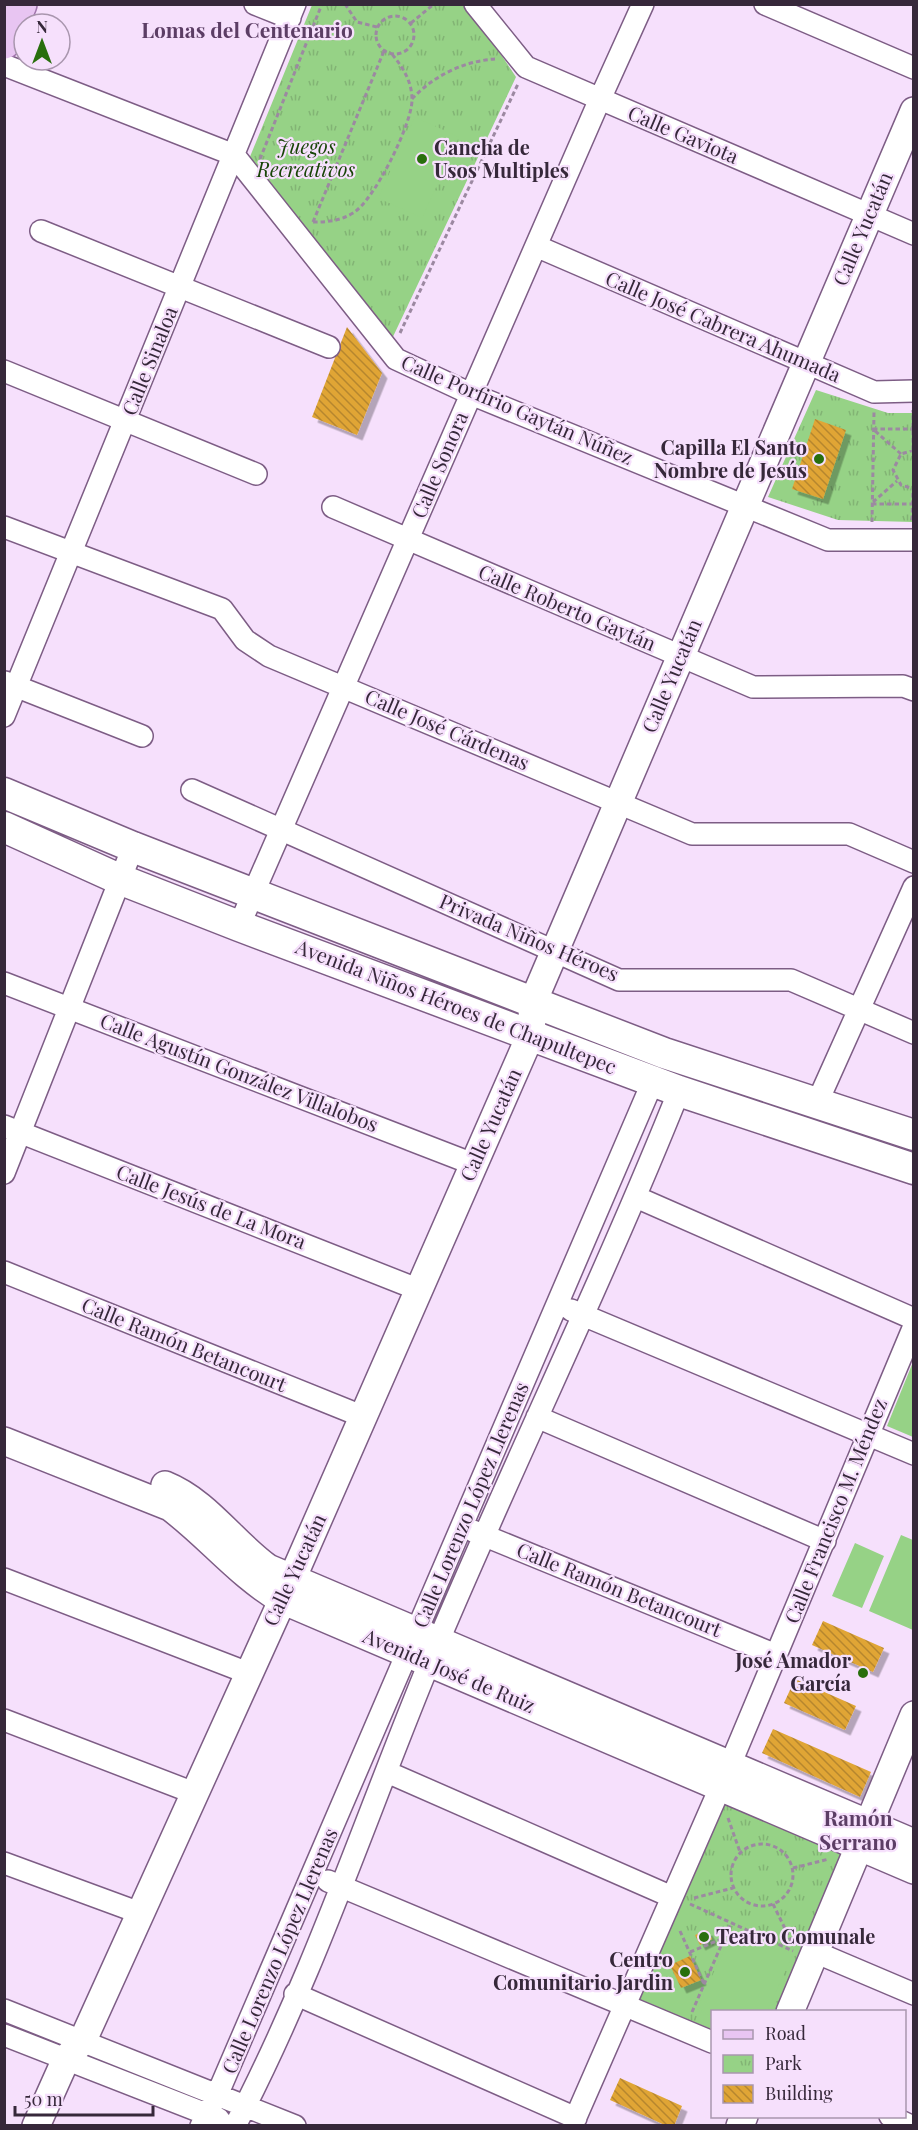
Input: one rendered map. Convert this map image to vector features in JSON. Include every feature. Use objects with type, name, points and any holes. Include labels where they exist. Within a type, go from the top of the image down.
[{"type":"main road","points":[[4,42],[20,4]]},
{"type":"main road","name":"Avenida Niños Héroes de Chapultepec","points":[[4,793],[133,847],[664,1053],[914,1135]]},
{"type":"main road","name":"Avenida Niños Héroes de Chapultepec","points":[[4,827],[119,879],[239,926],[666,1086],[914,1169]]},
{"type":"street","points":[[255,4],[292,11]]},
{"type":"street","name":"Calle Gaviota","points":[[476,4],[523,63],[600,99],[914,234]]},
{"type":"street","name":"Calle Sonora","points":[[239,926],[643,4]]},
{"type":"street","points":[[765,4],[914,68]]},
{"type":"street","name":"Calle Sinaloa","points":[[4,717],[11,684],[72,552],[292,11]]},
{"type":"street","points":[[4,65],[234,155]]},
{"type":"street","name":"Calle Yucatán","points":[[36,2126],[140,1913],[287,1589],[364,1417],[417,1288],[531,1034],[533,1002],[914,111]]},
{"type":"street","name":"Calle Porfirio Gaytán Núñez","points":[[234,155],[396,358],[471,394],[828,540],[913,540]]},
{"type":"street","points":[[41,231],[330,347]]},
{"type":"street","name":"Calle José Cabrera Ahumada","points":[[536,246],[874,392],[914,392]]},
{"type":"street","points":[[4,371],[256,474]]},
{"type":"street","name":"Calle Roberto Gaytán","points":[[333,507],[753,687],[903,686],[914,690]]},
{"type":"street","name":"Calle José Cárdenas","points":[[4,527],[222,609],[245,640],[269,656],[692,834],[849,834],[914,862]]},
{"type":"street","points":[[11,684],[142,736]]},
{"type":"street","name":"Privada Niños Héroes","points":[[192,790],[619,980],[791,980],[914,1033]]},
{"type":"street","points":[[4,1173],[12,1129],[69,1007],[133,847]]},
{"type":"street","points":[[817,1103],[914,887]]},
{"type":"street","name":"Calle Agustín González Villalobos","points":[[4,983],[473,1164]]},
{"type":"street","name":"Calle Lorenzo López Llerenas","points":[[204,2120],[314,1875],[423,1647],[486,1536],[636,1197],[666,1086]]},
{"type":"street","name":"Calle Lorenzo López Llerenas","points":[[234,2126],[246,2105],[295,1994],[387,1772],[461,1526],[557,1304],[666,1086]]},
{"type":"street","name":"Calle Jesús de La Mora","points":[[12,1129],[417,1288]]},
{"type":"street","points":[[636,1197],[914,1319]]},
{"type":"street","name":"Calle Ramón Betancourt","points":[[4,1272],[364,1417]]},
{"type":"street","points":[[557,1304],[914,1454]]},
{"type":"street","name":"Calle Francisco M. Méndez","points":[[574,2122],[725,1776],[914,1326]]},
{"type":"street","points":[[537,1417],[825,1541]]},
{"type":"street","name":"Avenida José de Ruiz","points":[[4,1421],[176,1490],[200,1505],[245,1551],[268,1568],[287,1589]]},
{"type":"street","name":"Avenida José de Ruiz","points":[[4,1441],[170,1506],[192,1523],[260,1588],[287,1589],[863,1835],[914,1870]]},
{"type":"street","name":"Calle Ramón Betancourt","points":[[461,1526],[776,1655]]},
{"type":"street","points":[[4,1578],[248,1673]]},
{"type":"street","points":[[4,1720],[194,1793]]},
{"type":"street","points":[[791,2010],[912,1720]]},
{"type":"street","points":[[387,1772],[672,1897]]},
{"type":"street","name":"Avenida José de Ruiz","points":[[863,1835],[914,1843]]},
{"type":"street","points":[[4,1863],[140,1913]]},
{"type":"street","points":[[314,1875],[711,2042]]},
{"type":"street","points":[[815,1952],[914,1994]]},
{"type":"street","points":[[295,1994],[574,2122]]},
{"type":"street","points":[[4,2010],[204,2120],[234,2126]]},
{"type":"street","points":[[4,2035],[74,2049],[218,2093],[295,2126]]},
{"type":"street","points":[[894,2118],[911,2126]]},
{"type":"path","points":[[252,178],[322,4]]},
{"type":"path","points":[[345,4],[357,22],[377,27]]},
{"type":"path","points":[[411,23],[434,4]]},
{"type":"path","points":[[393,15],[411,23],[415,35],[410,48],[405,52],[392,54],[384,51],[376,40],[380,21],[393,15]]},
{"type":"path","points":[[303,243],[384,51]]},
{"type":"path","points":[[313,222],[332,222],[354,213],[373,195],[411,116],[412,99],[406,73],[392,54]]},
{"type":"path","points":[[391,352],[523,63],[491,60],[460,67],[425,84],[412,99]]},
{"type":"path","points":[[872,540],[874,392]]},
{"type":"path","points":[[897,481],[894,464],[901,454],[913,450],[914,404]]},
{"type":"path","points":[[873,429],[913,429]]},
{"type":"path","points":[[873,429],[901,454]]},
{"type":"path","points":[[872,504],[897,481]]},
{"type":"path","points":[[897,481],[913,489],[913,540]]},
{"type":"path","points":[[872,504],[913,504]]},
{"type":"path","points":[[757,1844],[776,1846],[789,1860],[793,1877],[787,1894],[773,1904],[754,1905],[746,1902],[733,1888],[731,1869],[740,1852],[757,1844]]},
{"type":"path","points":[[733,1888],[681,1901],[797,1953],[773,1904]]},
{"type":"path","points":[[689,2019],[731,1923]]},
{"type":"path","points":[[678,1927],[704,1984]]},
{"type":"path","points":[[690,1953],[725,1938]]},
{"type":"green space","name":"Juegos Recreativos","points":[[312,5],[468,5],[516,77],[390,343],[247,164]]},
{"type":"green space","name":"Cancha de Usos Multiples","points":[[415,117],[459,137],[422,218],[378,198]]},
{"type":"green space","points":[[816,390],[888,413],[913,413],[913,522],[838,520],[768,497]]},
{"type":"green space","points":[[913,1362],[913,1437],[887,1426]]},
{"type":"green space","points":[[901,1535],[913,1540],[913,1630],[869,1611]]},
{"type":"green space","points":[[855,1543],[884,1556],[862,1608],[832,1596]]},
{"type":"green space","points":[[721,1800],[845,1853],[775,2010],[711,2010],[711,2037],[633,2002]]},
{"type":"green space","points":[[673,1920],[690,1956],[670,1965],[680,1989],[701,1980],[703,1985],[688,2020],[639,1998]]},
{"type":"green space","points":[[734,1928],[793,1954],[767,2010],[711,2010],[711,2016],[697,2009]]},
{"type":"building","points":[[347,327],[382,373],[357,435],[312,417]]},
{"type":"building","name":"Capilla El Santo Nombre de Jesús","points":[[815,419],[846,430],[823,499],[792,489]]},
{"type":"building","points":[[823,1621],[884,1648],[873,1672],[812,1645]]},
{"type":"building","points":[[795,1679],[856,1706],[845,1730],[784,1703]]},
{"type":"building","points":[[773,1729],[871,1772],[860,1797],[762,1753]]},
{"type":"building","name":"Teatro Comunale","points":[[707,1930],[712,1939],[700,1945],[695,1935]]},
{"type":"building","name":"Centro Comunitario Jardin","points":[[690,1956],[701,1980],[681,1988],[670,1965]]},
{"type":"building","points":[[620,2078],[682,2106],[674,2126],[667,2126],[610,2100]]},
{"type":"place","name":"Cancha de Usos Multiples","points":[[422,159]]},
{"type":"place","name":"Capilla El Santo Nombre de Jesús","points":[[819,459]]},
{"type":"place","name":"José Amador García","points":[[863,1673]]},
{"type":"place","name":"Teatro Comunale","points":[[704,1937]]},
{"type":"place","name":"Centro Comunitario Jardin","points":[[685,1972]]},
{"type":"district","name":"Lomas del Centenario","points":[[247,31]]},
{"type":"district","name":"Ramón Serrano","points":[[858,1831]]}]
